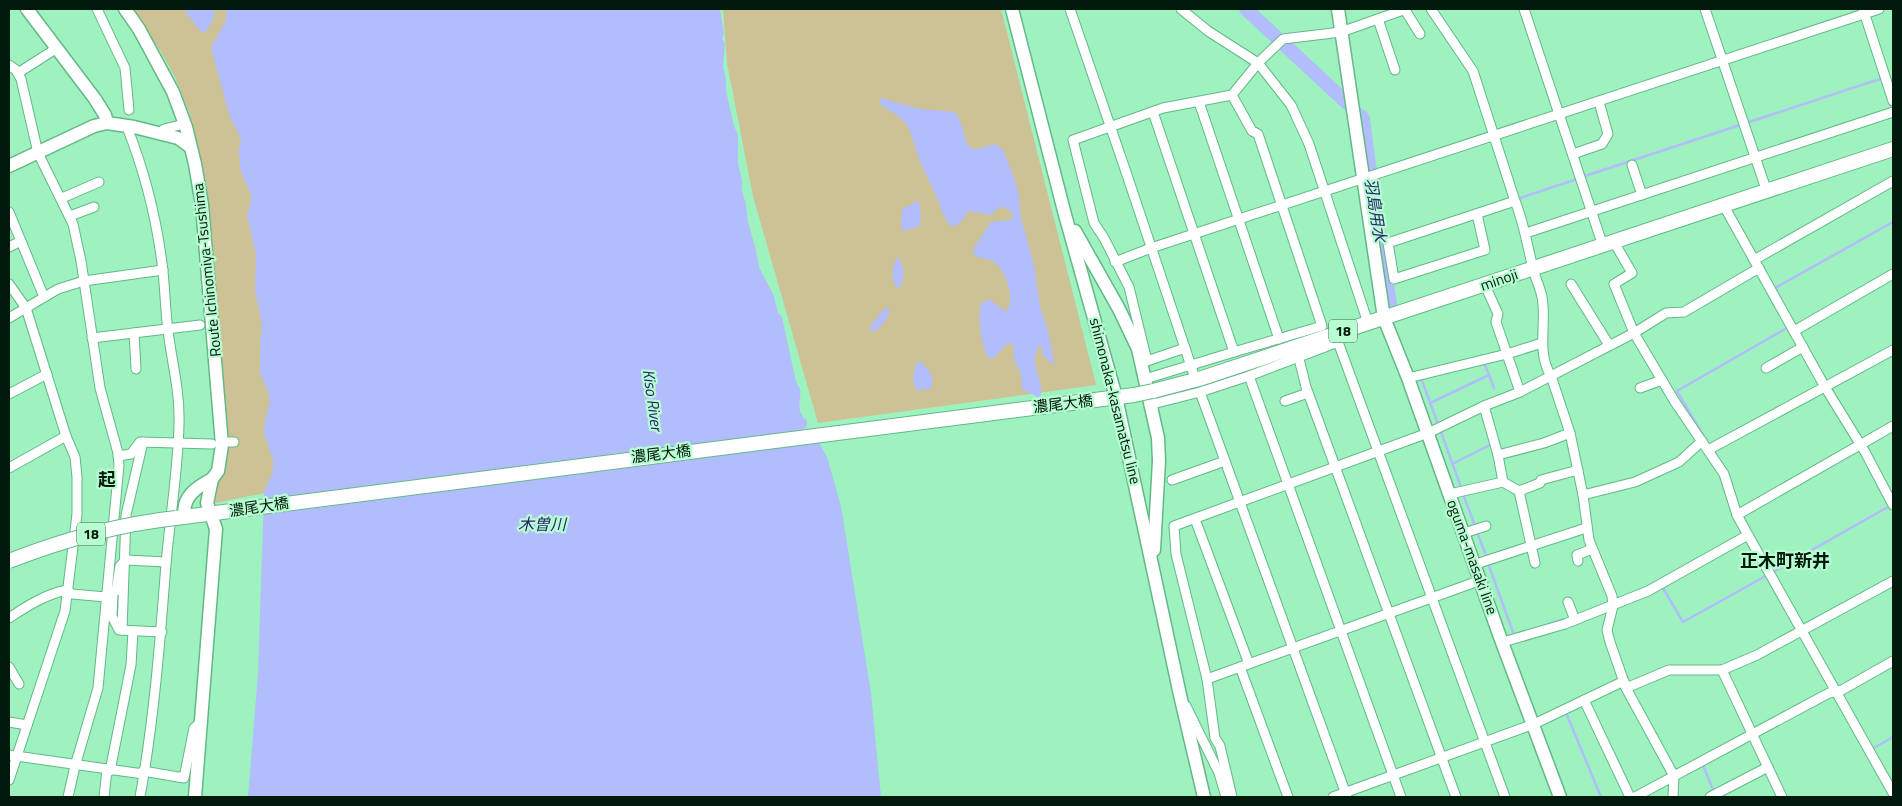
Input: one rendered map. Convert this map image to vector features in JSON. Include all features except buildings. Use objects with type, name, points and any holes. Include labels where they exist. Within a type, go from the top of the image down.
[{"type":"main road","points":[[27,9],[95,99],[105,115],[107,123]]},
{"type":"main road","name":"Route Ichinomiya-Tsushima","points":[[125,9],[173,92],[186,127],[202,205],[222,453],[218,471],[212,479],[207,503],[216,513],[216,529],[194,797]]},
{"type":"main road","name":"shimonaka-kasamatsu line","points":[[1012,9],[1064,211],[1116,397],[1180,695],[1204,797]]},
{"type":"main road","name":"oguma-masaki line","points":[[1338,9],[1388,281],[1384,318],[1408,378],[1560,797]]},
{"type":"main road","points":[[9,166],[94,126],[107,123],[161,133],[178,138],[189,146]]},
{"type":"main road","name":"minoji","points":[[1101,399],[1153,392],[1338,337],[1368,323],[1893,149]]},
{"type":"main road","points":[[1064,211],[1119,309],[1138,349],[1158,438],[1159,461],[1154,544],[1156,582]]},
{"type":"main road","name":"濃尾大橋","points":[[216,513],[1101,399]]},
{"type":"main road","points":[[181,517],[192,492],[198,486],[212,479]]},
{"type":"main road","name":"18","points":[[9,561],[60,542],[134,524],[216,513]]},
{"type":"street","points":[[97,9],[125,68],[129,110]]},
{"type":"street","points":[[1070,9],[1192,369]]},
{"type":"street","points":[[1181,9],[1208,31],[1258,63],[1287,98],[1298,116],[1308,139],[1368,323]]},
{"type":"street","points":[[1185,348],[1146,361],[1129,287],[1094,223],[1073,140],[1153,112],[1232,95],[1258,63],[1283,39],[1341,32],[1406,9],[1420,34]]},
{"type":"street","points":[[1432,9],[1473,71],[1526,233],[1533,268],[1542,297],[1544,317],[1542,343],[1547,370],[1551,376],[1570,433],[1583,495],[1586,528],[1592,549],[1612,596],[1613,606],[1607,630],[1625,684],[1674,776],[1673,797]]},
{"type":"street","points":[[1524,9],[1592,211],[1608,244],[1632,273],[1614,284],[1634,333],[1662,380],[1724,474],[1737,515],[1893,793]]},
{"type":"street","points":[[1705,9],[1767,192]]},
{"type":"street","points":[[1116,262],[1151,248],[1598,102],[1863,11],[1879,9]]},
{"type":"street","points":[[1863,11],[1893,101]]},
{"type":"street","points":[[1378,19],[1394,70]]},
{"type":"street","points":[[18,73],[57,48]]},
{"type":"street","points":[[9,65],[18,73],[24,88],[38,153],[62,198],[76,237],[100,388],[119,466],[111,559],[110,595],[98,688],[68,797]]},
{"type":"street","points":[[1232,95],[1252,131],[1258,134],[1322,326]]},
{"type":"street","points":[[1199,102],[1279,339]]},
{"type":"street","points":[[1573,154],[1602,144],[1608,134],[1598,102]]},
{"type":"street","points":[[1153,112],[1234,352]]},
{"type":"street","points":[[1526,233],[1893,112]]},
{"type":"street","points":[[161,133],[164,129],[180,125]]},
{"type":"street","points":[[127,127],[156,220],[168,329],[178,384],[178,443],[166,562],[162,632],[157,684],[140,797]]},
{"type":"street","points":[[1632,165],[1642,195]]},
{"type":"street","points":[[1754,260],[1893,181]]},
{"type":"street","points":[[62,198],[99,182]]},
{"type":"street","points":[[1476,214],[1486,250],[1388,281],[1388,243],[1515,201]]},
{"type":"street","points":[[1724,206],[1893,505]]},
{"type":"street","points":[[70,216],[94,207]]},
{"type":"street","points":[[9,212],[44,297]]},
{"type":"street","points":[[9,247],[21,241]]},
{"type":"street","points":[[1232,797],[1220,746],[1215,738],[1207,679],[1176,554],[1174,526],[1428,433],[1484,406],[1520,392],[1634,333],[1666,313],[1684,312],[1759,268]]},
{"type":"street","points":[[9,318],[58,289],[84,281],[163,270]]},
{"type":"street","points":[[1794,331],[1893,274]]},
{"type":"street","points":[[9,284],[26,308],[66,436],[75,457],[77,476],[76,514],[65,611],[27,724],[13,756],[9,780]]},
{"type":"street","points":[[1485,284],[1498,314],[1496,322],[1520,392]]},
{"type":"street","points":[[1571,284],[1609,345]]},
{"type":"street","points":[[92,338],[200,325]]},
{"type":"street","points":[[1145,379],[1192,369],[1234,352],[1330,325],[1338,337],[1505,797]]},
{"type":"street","points":[[134,333],[136,369]]},
{"type":"street","points":[[1150,405],[1200,392],[1249,376],[1338,337]]},
{"type":"street","points":[[1408,378],[1507,354],[1542,343]]},
{"type":"street","points":[[1766,368],[1803,347]]},
{"type":"street","points":[[1708,450],[1893,350]]},
{"type":"street","points":[[1298,356],[1308,393],[1456,797]]},
{"type":"street","points":[[9,394],[47,374]]},
{"type":"street","points":[[1249,376],[1401,797]]},
{"type":"street","points":[[1640,388],[1662,380]]},
{"type":"street","points":[[1200,392],[1346,795]]},
{"type":"street","points":[[1286,401],[1308,393]]},
{"type":"street","points":[[1484,406],[1498,455],[1503,482]]},
{"type":"street","points":[[1737,515],[1893,426]]},
{"type":"street","points":[[1498,455],[1544,443],[1570,433]]},
{"type":"street","points":[[9,468],[66,436]]},
{"type":"street","points":[[1583,495],[1635,482],[1680,462],[1702,441]]},
{"type":"street","points":[[118,456],[131,454],[140,442],[212,444]]},
{"type":"street","points":[[122,630],[126,515],[143,442]]},
{"type":"street","points":[[1172,480],[1225,461]]},
{"type":"street","points":[[1519,491],[1540,483],[1540,480],[1578,470]]},
{"type":"street","points":[[117,481],[131,493]]},
{"type":"street","points":[[1450,494],[1503,482],[1519,491]]},
{"type":"street","points":[[1519,491],[1521,519],[1532,546],[1535,563]]},
{"type":"street","points":[[1195,519],[1288,797]]},
{"type":"street","points":[[1464,533],[1486,526]]},
{"type":"street","points":[[1476,564],[1586,528]]},
{"type":"street","points":[[1503,642],[1575,620],[1648,591],[1748,535]]},
{"type":"street","points":[[1578,561],[1577,554],[1592,549]]},
{"type":"street","points":[[68,590],[72,594],[110,595],[116,591],[120,566],[126,560],[166,562]]},
{"type":"street","points":[[1207,679],[1481,580]]},
{"type":"street","points":[[1333,797],[1346,795],[1393,775],[1534,724],[1584,700],[1625,684],[1669,670],[1722,670],[1757,655],[1893,581]]},
{"type":"street","points":[[9,618],[38,600],[68,590]]},
{"type":"street","points":[[110,595],[112,616],[119,630],[162,632]]},
{"type":"street","points":[[1568,602],[1575,620]]},
{"type":"street","points":[[104,797],[131,665],[133,631]]},
{"type":"street","points":[[1635,797],[1828,693],[1842,690],[1893,661]]},
{"type":"street","points":[[9,667],[19,684]]},
{"type":"street","points":[[1722,670],[1782,797]]},
{"type":"street","points":[[1180,695],[1219,773],[1226,797]]},
{"type":"street","points":[[1584,700],[1630,797]]},
{"type":"street","points":[[9,722],[27,724]]},
{"type":"street","points":[[13,756],[75,766],[184,778],[194,728],[200,723]]},
{"type":"street","points":[[1710,797],[1768,766]]},
{"type":"shaded area","points":[[131,9],[234,9],[273,387],[274,471],[265,493],[215,503],[217,484],[223,469],[226,449],[220,337],[207,193],[189,112],[175,77],[161,52]]},
{"type":"shaded area","points":[[723,9],[1001,9],[1096,385],[818,423],[753,196],[727,63]]},
{"type":"water","points":[[183,9],[215,9],[213,20],[205,33],[201,32]]},
{"type":"water","name":"木曽川","points":[[226,9],[720,9],[724,34],[722,38],[725,43],[723,67],[726,78],[726,91],[738,135],[738,163],[748,222],[759,267],[774,296],[778,313],[782,317],[796,382],[800,389],[799,405],[807,421],[807,426],[802,431],[803,443],[807,444],[818,441],[827,457],[841,506],[871,693],[881,797],[248,797],[258,673],[264,492],[273,471],[273,460],[264,433],[270,402],[260,372],[262,325],[255,290],[256,255],[247,215],[251,195],[240,169],[239,151],[241,138],[230,118],[211,47],[226,21]]},
{"type":"water","points":[[881,98],[919,109],[954,112],[960,119],[967,144],[970,148],[979,149],[994,144],[1003,149],[1016,183],[1020,214],[1034,265],[1040,307],[1047,327],[1055,365],[1042,355],[1042,347],[1039,346],[1035,359],[1041,385],[1040,398],[1022,389],[1021,374],[1014,360],[1013,345],[1009,343],[996,356],[990,359],[984,349],[980,331],[980,313],[983,302],[991,300],[1007,311],[1010,292],[998,266],[992,261],[975,256],[973,249],[991,222],[1010,220],[1013,216],[1012,212],[1002,206],[990,215],[969,211],[959,224],[950,226],[921,164],[908,126],[898,116],[882,106],[879,100]]},
{"type":"water","points":[[918,200],[921,214],[918,227],[902,231],[902,210]]},
{"type":"water","points":[[898,257],[904,274],[902,282],[897,289],[893,273],[894,264]]},
{"type":"water","points":[[886,307],[890,310],[885,321],[880,327],[870,332],[871,325]]},
{"type":"water","points":[[919,361],[926,367],[932,377],[930,389],[918,390],[915,388],[913,378],[916,363]]},
{"type":"waterway","name":"羽島用水","points":[[1246,9],[1347,103]]},
{"type":"waterway","points":[[1336,37],[1345,94]]},
{"type":"waterway","points":[[1749,122],[1880,79]]},
{"type":"waterway","name":"羽島用水","points":[[1359,108],[1367,120],[1374,171]]},
{"type":"waterway","name":"羽島用水","points":[[1361,116],[1363,119],[1390,304]]},
{"type":"waterway","points":[[1585,176],[1740,125]]},
{"type":"waterway","points":[[1374,177],[1385,242]]},
{"type":"waterway","points":[[1520,198],[1577,179]]},
{"type":"waterway","points":[[1782,300],[1775,288],[1893,222]]},
{"type":"waterway","points":[[1703,435],[1677,391],[1785,329]]},
{"type":"waterway","points":[[1485,365],[1489,375]]},
{"type":"waterway","points":[[1430,403],[1489,375],[1494,388]]},
{"type":"waterway","points":[[1421,378],[1438,424]]},
{"type":"waterway","points":[[1441,432],[1461,487]]},
{"type":"waterway","points":[[1452,464],[1492,444]]},
{"type":"waterway","points":[[1463,494],[1474,523]]},
{"type":"waterway","points":[[1773,572],[1888,507]]},
{"type":"waterway","points":[[1478,535],[1486,555]]},
{"type":"waterway","points":[[1489,566],[1514,635]]},
{"type":"waterway","points":[[1660,589],[1663,588],[1683,622],[1764,577]]},
{"type":"waterway","points":[[1540,627],[1564,619]]},
{"type":"waterway","points":[[1567,715],[1601,797]]},
{"type":"waterway","points":[[1872,749],[1893,737]]},
{"type":"waterway","points":[[1703,765],[1714,792]]},
{"type":"district","name":"起","points":[[107,480]]},
{"type":"district","name":"正木町新井","points":[[1785,561]]},
{"type":"water label","name":"Kiso River","points":[[653,400]]}]
